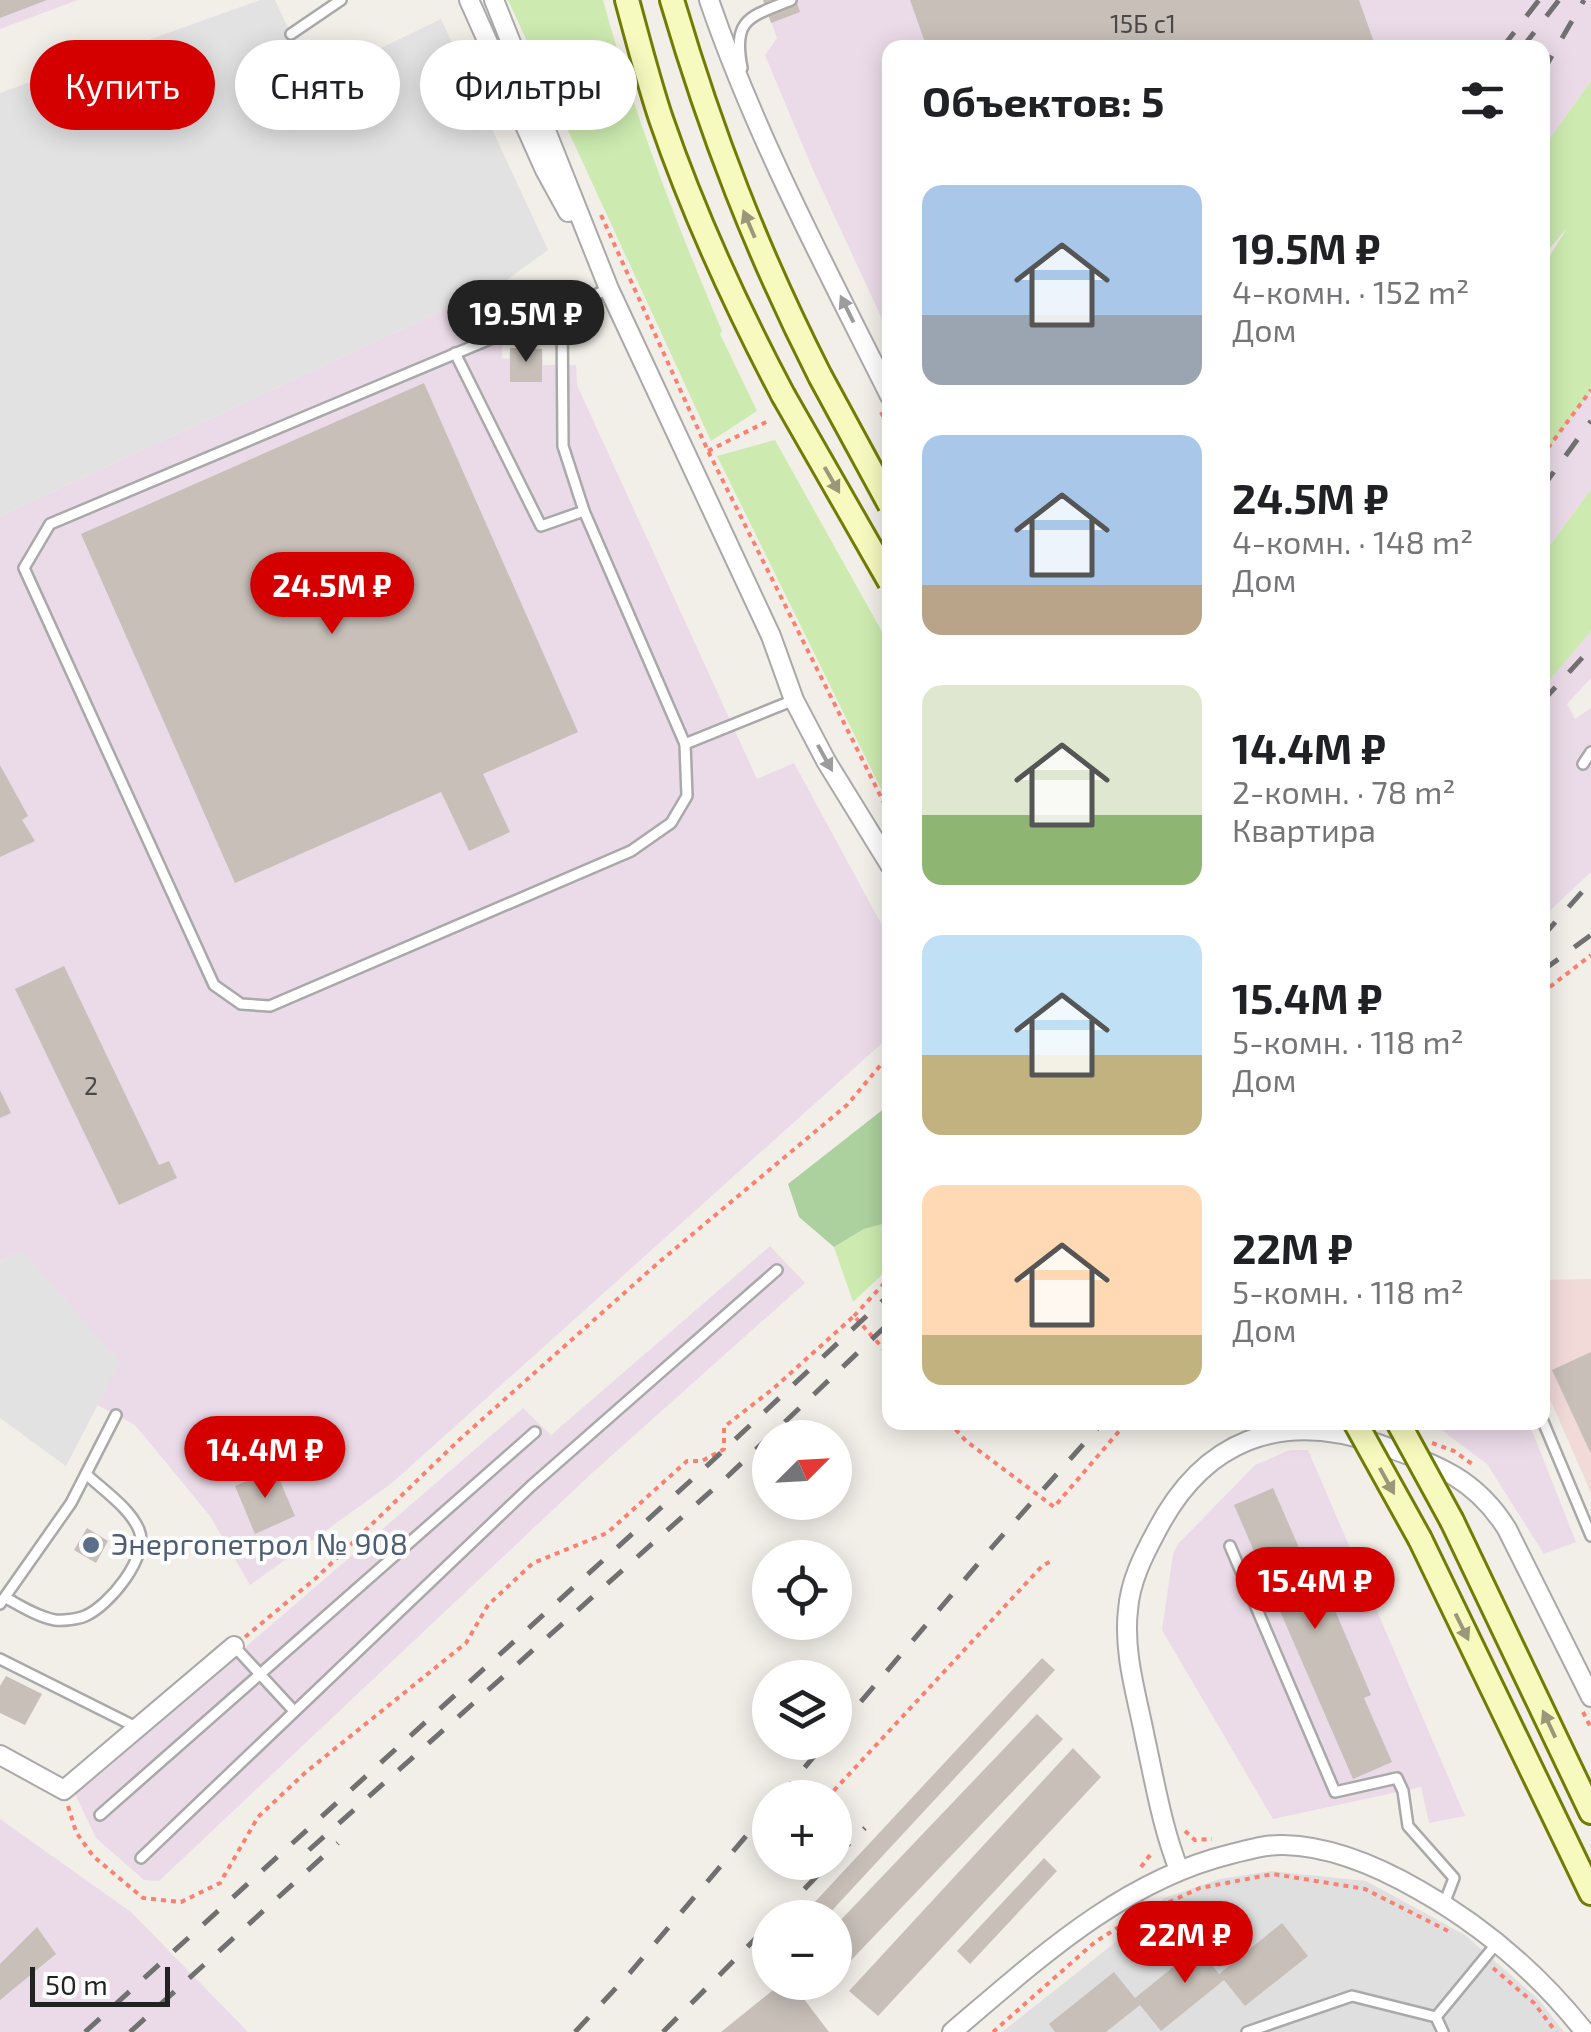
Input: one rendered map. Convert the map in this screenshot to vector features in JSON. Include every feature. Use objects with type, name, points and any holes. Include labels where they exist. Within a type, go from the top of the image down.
[{"type":"main road","points":[[627,0],[660,117],[737,307],[882,568]]},
{"type":"main road","points":[[672,0],[732,186],[775,286],[882,491]]},
{"type":"main road","points":[[1359,1430],[1420,1540],[1591,1894]]},
{"type":"main road","points":[[1402,1430],[1452,1521],[1591,1812]]},
{"type":"street","points":[[469,0],[545,170],[609,289],[771,636],[794,700],[882,852]]},
{"type":"street","points":[[494,0],[609,289]]},
{"type":"street","points":[[710,0],[725,45],[771,150],[882,379]]},
{"type":"street","points":[[1179,1870],[1166,1839],[1132,1672],[1128,1606],[1150,1544],[1186,1483],[1211,1461],[1252,1438],[1291,1430]]},
{"type":"street","points":[[1309,1430],[1347,1433],[1458,1476],[1496,1511],[1508,1529],[1586,1702]]},
{"type":"street","points":[[0,1755],[64,1790],[234,1646]]},
{"type":"street","points":[[952,2032],[1066,1937],[1108,1908],[1179,1870],[1279,1844],[1342,1855],[1444,1904],[1498,1941],[1550,1988],[1585,2032]]},
{"type":"lane","points":[[291,34],[341,0]]},
{"type":"lane","points":[[748,95],[737,38],[741,27],[754,16],[791,0]]},
{"type":"lane","points":[[562,310],[564,446],[584,510],[685,744],[687,796],[670,823],[631,850],[270,1006],[241,1004],[214,985],[24,568],[50,524],[609,289]]},
{"type":"lane","points":[[455,353],[541,526],[584,510]]},
{"type":"lane","points":[[685,744],[794,700]]},
{"type":"lane","points":[[1582,764],[1591,752]]},
{"type":"lane","points":[[140,1858],[531,1486],[778,1270]]},
{"type":"lane","points":[[86,1474],[140,1531],[137,1560],[126,1579],[85,1616],[57,1620],[3,1601],[71,1503],[116,1415]]},
{"type":"lane","points":[[1547,1430],[1591,1536]]},
{"type":"lane","points":[[100,1815],[535,1432]]},
{"type":"lane","points":[[1230,1546],[1336,1792],[1397,1778],[1403,1790],[1408,1826],[1454,1878],[1444,1904]]},
{"type":"lane","points":[[234,1646],[294,1712]]},
{"type":"lane","points":[[0,1659],[138,1728]]},
{"type":"lane","points":[[1436,2017],[1498,1941]]},
{"type":"lane","points":[[1246,2032],[1352,1996],[1436,2017]]},
{"type":"lane","points":[[1436,2017],[1443,2032]]},
{"type":"path","points":[[594,199],[708,452],[882,798]]},
{"type":"path","points":[[1550,445],[1591,390]]},
{"type":"path","points":[[708,452],[768,421]]},
{"type":"path","points":[[1550,987],[1591,955]]},
{"type":"path","points":[[234,1646],[316,1578],[459,1440],[658,1262],[847,1105],[882,1063]]},
{"type":"path","points":[[64,1790],[76,1832],[92,1856],[143,1898],[181,1902],[220,1884],[258,1816],[306,1772],[466,1643],[488,1605],[534,1563],[608,1533],[687,1460],[702,1461],[724,1449],[724,1428],[854,1316],[882,1286]]},
{"type":"path","points":[[854,1316],[882,1347]]},
{"type":"path","points":[[956,1430],[1054,1507],[1120,1430]]},
{"type":"path","points":[[844,1780],[1043,1566],[1054,1560]]},
{"type":"path","points":[[1586,1702],[1591,1728]]},
{"type":"path","points":[[1180,1826],[1195,1840],[1226,1838]]},
{"type":"path","points":[[993,2032],[1095,1942],[1130,1920],[1200,1888],[1273,1874],[1366,1889],[1462,1938],[1534,2003],[1556,2032]]},
{"type":"shaded area","points":[[0,0],[78,0],[0,29]]},
{"type":"shaded area","points":[[260,0],[275,0],[294,40],[235,40],[235,130],[400,130],[398,40],[441,19],[451,40],[420,40],[420,130],[492,130],[548,250],[504,282],[0,516],[0,93],[30,82],[30,130],[215,130],[215,40],[148,40]]},
{"type":"shaded area","points":[[763,0],[1591,0],[1591,81],[1550,138],[1550,40],[882,40],[882,319],[765,55],[777,38]]},
{"type":"shaded area","points":[[504,282],[502,358],[509,359],[510,348],[542,349],[543,365],[576,365],[577,385],[757,779],[794,763],[882,925],[882,1043],[392,1483],[250,1585],[210,1516],[135,1425],[97,1405],[119,1362],[22,1251],[0,1261],[0,516]]},
{"type":"shaded area","points":[[1591,391],[1591,489],[1550,545],[1550,447]]},
{"type":"shaded area","points":[[1591,631],[1591,678],[1567,704],[1575,719],[1591,708],[1591,872],[1550,910],[1550,680]]},
{"type":"shaded area","points":[[770,1246],[805,1283],[591,1474],[159,1881],[144,1880],[96,1838],[75,1794],[523,1408],[551,1435]]},
{"type":"shaded area","points":[[22,1251],[120,1362],[66,1466],[0,1418],[0,1261]]},
{"type":"shaded area","points":[[1591,1279],[1591,1493],[1550,1399],[1550,1280]]},
{"type":"shaded area","points":[[1532,1430],[1576,1542],[1544,1554],[1487,1464],[1444,1432]]},
{"type":"shaded area","points":[[1290,1450],[1308,1450],[1465,1816],[1429,1823],[1421,1787],[1273,1819],[1162,1630],[1173,1554],[1179,1543],[1255,1465]]},
{"type":"shaded area","points":[[0,1819],[131,1912],[248,2032],[0,2032]]},
{"type":"shaded area","points":[[1271,1871],[1366,1881],[1465,1935],[1538,1999],[1564,2032],[1002,2032],[1131,1930],[1164,1898],[1220,1879]]},
{"type":"green space","points":[[508,0],[603,0],[615,40],[526,40]]},
{"type":"green space","points":[[1591,81],[1591,391],[1550,447],[1550,256],[1567,228],[1550,248],[1550,138]]},
{"type":"green space","points":[[637,111],[720,334],[757,411],[711,441],[568,130],[637,130]]},
{"type":"green space","points":[[775,440],[882,632],[882,791],[717,456]]},
{"type":"green space","points":[[1591,489],[1591,631],[1550,680],[1550,545]]},
{"type":"green space","points":[[882,1110],[882,1224],[864,1229],[834,1247],[799,1217],[788,1184]]},
{"type":"green space","points":[[882,1224],[882,1275],[853,1302],[834,1247],[864,1229]]},
{"type":"building","points":[[0,0],[47,0],[0,18]]},
{"type":"building","points":[[763,0],[796,0],[800,12],[771,23]]},
{"type":"building","points":[[910,0],[1359,0],[1373,40],[924,40]]},
{"type":"building","points":[[510,348],[542,349],[542,382],[510,382]]},
{"type":"building","points":[[424,383],[578,732],[483,774],[510,832],[469,851],[441,792],[235,883],[81,534]]},
{"type":"building","points":[[0,765],[28,816],[22,820],[35,841],[0,857]]},
{"type":"building","points":[[64,966],[159,1165],[169,1161],[177,1178],[119,1205],[15,989]]},
{"type":"building","points":[[0,1090],[11,1113],[0,1118]]},
{"type":"building","points":[[1591,1352],[1591,1454],[1552,1370]]},
{"type":"building","points":[[275,1469],[295,1516],[255,1534],[235,1486]]},
{"type":"building","points":[[1273,1488],[1300,1550],[1308,1547],[1371,1695],[1364,1698],[1392,1762],[1353,1779],[1234,1505]]},
{"type":"building","name":"Энергопетрол № 908","points":[[87,1528],[108,1541],[96,1563],[74,1550]]},
{"type":"building","points":[[1042,1658],[1055,1670],[842,1900],[817,1900],[835,1880],[852,1880],[852,1862]]},
{"type":"building","points":[[6,1676],[42,1694],[25,1725],[0,1713],[0,1686]]},
{"type":"building","points":[[1037,1714],[1063,1739],[852,1959],[852,1908]]},
{"type":"building","points":[[1073,1748],[1101,1777],[878,2016],[852,1994],[852,1988]]},
{"type":"building","points":[[1044,1858],[1057,1871],[970,1964],[957,1951]]},
{"type":"building","points":[[1282,1923],[1308,1956],[1245,2006],[1224,1980],[1161,2031],[1140,2005],[1106,2032],[1055,2032],[1049,2024],[1114,1972],[1135,1998],[1198,1947],[1219,1974]]},
{"type":"building","points":[[37,1927],[56,1954],[0,2000],[0,1964]]},
{"type":"building","points":[[761,2000],[805,2000],[829,2032],[721,2032]]},
{"type":"railway","points":[[1508,40],[1539,0]]},
{"type":"railway","points":[[1528,40],[1559,0]]},
{"type":"railway","points":[[1550,59],[1584,0]]},
{"type":"railway","points":[[1550,477],[1591,421]]},
{"type":"railway","points":[[1550,693],[1591,648]]},
{"type":"railway","points":[[1550,928],[1591,882]]},
{"type":"railway","points":[[1550,965],[1591,935]]},
{"type":"railway","points":[[85,2032],[882,1302]]},
{"type":"railway","points":[[309,1850],[728,1476],[882,1330]]},
{"type":"railway","points":[[852,1712],[1096,1430]]},
{"type":"railway","points":[[794,1780],[811,1760]]},
{"type":"railway","points":[[852,1841],[865,1828]]},
{"type":"railway","points":[[575,2032],[752,1829]]},
{"type":"railway","points":[[130,2032],[338,1843]]},
{"type":"railway","points":[[794,1900],[813,1880]]},
{"type":"railway","points":[[663,2032],[752,1942]]},
{"type":"place","name":"Энергопетрол № 908","points":[[91,1545]]}]
